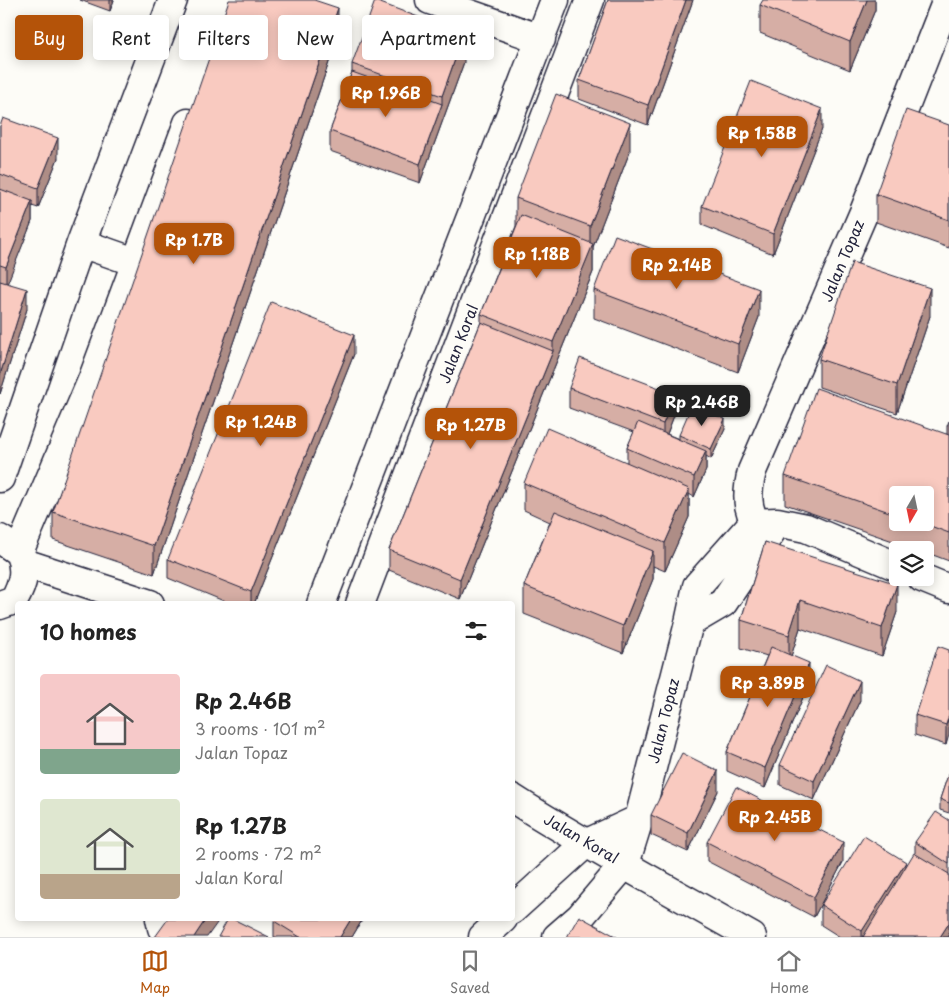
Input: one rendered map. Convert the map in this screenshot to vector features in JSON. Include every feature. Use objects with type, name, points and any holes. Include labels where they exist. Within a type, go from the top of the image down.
[{"type":"street","points":[[0,478],[81,243],[173,0]]},
{"type":"street","points":[[430,0],[541,39]]},
{"type":"street","points":[[322,601],[555,0]]},
{"type":"street","name":"Jalan Koral","points":[[361,601],[590,0]]},
{"type":"street","name":"Jalan Topaz","points":[[625,864],[639,819],[697,586],[766,528],[748,506],[752,471],[864,212],[947,0]]},
{"type":"street","points":[[12,603],[22,587],[14,552],[93,378],[197,100]]},
{"type":"street","points":[[81,243],[135,262]]},
{"type":"street","points":[[766,528],[806,528],[889,563]]},
{"type":"street","points":[[14,552],[142,601]]},
{"type":"street","points":[[934,583],[949,589]]},
{"type":"street","name":"Jalan Koral","points":[[515,800],[585,844],[625,864],[752,937]]},
{"type":"street","points":[[515,907],[585,844],[639,819]]},
{"type":"street","points":[[557,937],[580,917],[625,864]]},
{"type":"street","points":[[483,937],[501,921]]},
{"type":"building","points":[[229,0],[314,0],[338,8],[336,15],[278,15],[278,60],[320,60],[154,546],[53,512],[208,60],[268,60],[268,15],[224,15]]},
{"type":"building","points":[[608,0],[686,0],[648,105],[579,80]]},
{"type":"building","points":[[763,0],[867,0],[850,42],[760,5]]},
{"type":"building","points":[[375,1],[413,15],[370,15]]},
{"type":"building","points":[[362,37],[362,60],[455,60],[442,96],[352,64]]},
{"type":"building","points":[[352,72],[442,104],[420,164],[330,131]]},
{"type":"building","points":[[751,81],[822,109],[773,234],[702,206]]},
{"type":"building","points":[[556,94],[630,123],[590,226],[516,198]]},
{"type":"building","points":[[906,110],[949,125],[949,220],[876,194]]},
{"type":"building","points":[[3,118],[58,138],[38,188],[0,174],[0,126]]},
{"type":"building","points":[[0,189],[32,201],[6,267],[0,265]]},
{"type":"building","points":[[521,215],[593,244],[553,342],[481,314]]},
{"type":"building","points":[[615,235],[759,289],[738,344],[594,290]]},
{"type":"building","points":[[852,262],[930,288],[897,385],[819,359]]},
{"type":"building","points":[[0,281],[27,289],[0,375]]},
{"type":"building","points":[[271,302],[354,335],[251,592],[168,559]]},
{"type":"building","points":[[481,322],[553,351],[460,579],[389,550]]},
{"type":"building","points":[[580,358],[675,394],[663,424],[569,388]]},
{"type":"building","points":[[816,388],[949,435],[949,533],[934,527],[934,486],[889,486],[889,512],[785,476]]},
{"type":"building","points":[[692,405],[725,419],[711,449],[679,435]]},
{"type":"building","points":[[638,422],[706,451],[694,477],[627,448]]},
{"type":"building","points":[[547,428],[689,489],[665,543],[524,483]]},
{"type":"building","points":[[555,511],[653,551],[623,626],[524,586]]},
{"type":"building","points":[[765,542],[889,581],[889,586],[896,586],[882,628],[800,600],[789,635],[741,620]]},
{"type":"building","points":[[938,646],[949,650],[949,715],[946,725],[915,715]]},
{"type":"building","points":[[771,647],[809,663],[765,768],[727,752]]},
{"type":"building","points":[[826,665],[860,681],[814,781],[780,765]]},
{"type":"building","points":[[682,753],[718,771],[688,833],[651,815]]},
{"type":"building","points":[[949,772],[949,803],[940,799]]},
{"type":"building","points":[[736,787],[843,842],[814,897],[707,842]]},
{"type":"building","points":[[936,812],[949,820],[949,864],[915,842]]},
{"type":"building","points":[[864,836],[906,862],[862,931],[821,905]]},
{"type":"building","points":[[914,853],[949,874],[949,923],[940,937],[863,937]]},
{"type":"building","points":[[579,916],[617,937],[567,937]]},
{"type":"building","points":[[167,921],[205,921],[194,937],[155,937]]},
{"type":"building","points":[[227,921],[237,921],[269,937],[218,937]]},
{"type":"building","points":[[274,921],[350,921],[340,937],[300,937]]}]
